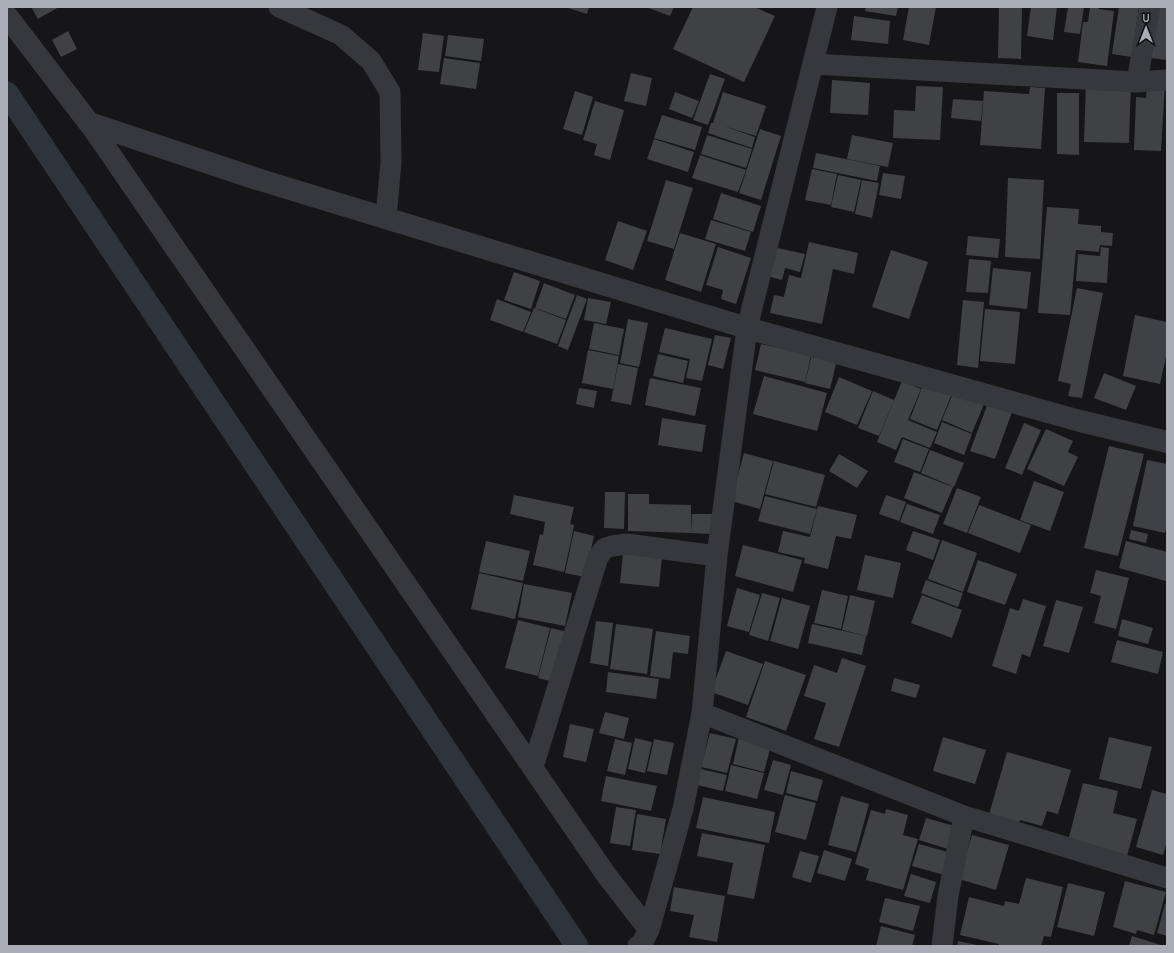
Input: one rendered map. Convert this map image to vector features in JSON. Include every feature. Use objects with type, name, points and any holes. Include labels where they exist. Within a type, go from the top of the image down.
[{"type":"street","points":[[279,7],[342,35],[371,61],[390,92],[391,162],[386,218]]},
{"type":"street","points":[[643,940],[683,809],[702,713],[717,556],[747,328],[827,7]]},
{"type":"street","points":[[1137,82],[1150,7]]},
{"type":"street","points":[[7,16],[89,123],[533,767],[607,876],[643,940]]},
{"type":"street","points":[[813,64],[1137,82],[1167,80]]},
{"type":"street","points":[[89,123],[257,179],[747,328],[1080,421],[1167,442]]},
{"type":"street","points":[[533,767],[598,557],[605,548],[627,544],[717,556]]},
{"type":"street","points":[[702,713],[964,816],[1167,878]]},
{"type":"street","points":[[942,946],[948,896],[964,816]]},
{"type":"building","points":[[31,7],[59,7],[38,19]]},
{"type":"building","points":[[565,7],[589,7],[587,14]]},
{"type":"building","points":[[646,7],[674,7],[670,16]]},
{"type":"building","points":[[693,7],[754,7],[775,16],[744,82],[673,49]]},
{"type":"building","points":[[866,7],[898,7],[896,16],[865,11]]},
{"type":"building","points":[[909,7],[936,7],[929,45],[903,40]]},
{"type":"building","points":[[999,7],[1022,7],[1021,59],[998,58]]},
{"type":"building","points":[[1031,7],[1057,7],[1053,40],[1027,36]]},
{"type":"building","points":[[1068,7],[1084,7],[1080,34],[1064,32]]},
{"type":"building","points":[[1090,7],[1099,7],[1099,9],[1114,11],[1107,66],[1078,62],[1083,22],[1088,22]]},
{"type":"building","points":[[1119,7],[1139,7],[1132,57],[1112,54]]},
{"type":"building","points":[[1155,7],[1167,7],[1167,60],[1150,58]]},
{"type":"building","points":[[854,16],[890,21],[888,44],[851,40]]},
{"type":"building","points":[[68,31],[77,49],[61,57],[52,40]]},
{"type":"building","points":[[423,33],[444,36],[439,72],[418,70]]},
{"type":"building","points":[[448,35],[484,39],[481,61],[445,56]]},
{"type":"building","points":[[444,58],[480,63],[476,89],[440,84]]},
{"type":"building","points":[[631,73],[652,78],[646,106],[624,101]]},
{"type":"building","points":[[710,74],[725,79],[708,125],[693,120]]},
{"type":"building","points":[[832,80],[870,83],[868,115],[830,113]]},
{"type":"building","points":[[1086,82],[1131,83],[1129,143],[1084,142]]},
{"type":"building","points":[[1147,83],[1165,84],[1161,151],[1134,150],[1136,97],[1146,98]]},
{"type":"building","points":[[916,86],[943,87],[940,140],[893,138],[894,110],[915,111]]},
{"type":"building","points":[[1030,87],[1045,88],[1041,149],[980,145],[984,91],[1029,94]]},
{"type":"building","points":[[575,91],[593,97],[582,135],[563,129]]},
{"type":"building","points":[[675,92],[699,101],[692,118],[669,109]]},
{"type":"building","points":[[723,92],[766,106],[756,136],[724,126],[755,137],[752,148],[708,133],[711,123],[713,123]]},
{"type":"building","points":[[1057,93],[1079,93],[1079,155],[1057,154]]},
{"type":"building","points":[[953,99],[983,101],[981,121],[951,118]]},
{"type":"building","points":[[595,101],[624,110],[610,160],[594,155],[597,144],[583,140]]},
{"type":"building","points":[[662,115],[702,127],[695,150],[654,138]]},
{"type":"building","points":[[760,129],[781,136],[761,200],[739,193]]},
{"type":"building","points":[[707,135],[752,149],[746,168],[701,154]]},
{"type":"building","points":[[852,135],[893,143],[888,167],[847,159]]},
{"type":"building","points":[[654,139],[694,152],[688,172],[647,159]]},
{"type":"building","points":[[816,153],[880,166],[877,181],[813,168]]},
{"type":"building","points":[[700,155],[746,170],[738,192],[692,178]]},
{"type":"building","points":[[812,169],[837,174],[831,205],[805,200]]},
{"type":"building","points":[[883,173],[905,176],[901,199],[879,195]]},
{"type":"building","points":[[838,175],[861,180],[854,212],[831,207]]},
{"type":"building","points":[[1008,178],[1044,180],[1040,259],[1005,257]]},
{"type":"building","points":[[666,180],[693,188],[674,249],[647,241]]},
{"type":"building","points":[[862,180],[879,183],[872,218],[855,214]]},
{"type":"building","points":[[721,193],[761,206],[753,232],[713,219]]},
{"type":"building","points":[[1047,207],[1079,209],[1078,224],[1101,226],[1101,232],[1113,233],[1112,246],[1100,245],[1099,252],[1076,250],[1070,315],[1038,313]]},
{"type":"building","points":[[711,220],[751,232],[745,251],[705,239]]},
{"type":"building","points":[[618,221],[647,231],[633,270],[605,260]]},
{"type":"building","points":[[680,233],[716,244],[701,292],[665,280]]},
{"type":"building","points":[[968,236],[1000,239],[998,258],[966,255]]},
{"type":"building","points":[[809,242],[858,253],[854,274],[833,269],[822,324],[770,313],[774,295],[784,297],[789,275],[801,278]]},
{"type":"building","points":[[718,247],[751,258],[736,304],[721,299],[723,290],[706,285]]},
{"type":"building","points":[[773,247],[805,254],[800,272],[785,268],[782,280],[766,276]]},
{"type":"building","points":[[1101,247],[1109,248],[1107,283],[1076,281],[1078,254],[1100,256]]},
{"type":"building","points":[[891,250],[928,262],[909,319],[872,307]]},
{"type":"building","points":[[969,259],[991,261],[988,293],[966,292]]},
{"type":"building","points":[[993,268],[1031,272],[1027,309],[989,305]]},
{"type":"building","points":[[514,272],[540,281],[531,309],[504,300]]},
{"type":"building","points":[[544,283],[575,295],[566,319],[535,308]]},
{"type":"building","points":[[1077,288],[1103,293],[1082,398],[1068,396],[1071,384],[1058,381]]},
{"type":"building","points":[[577,295],[587,299],[568,350],[558,346]]},
{"type":"building","points":[[588,298],[611,302],[606,324],[584,320]]},
{"type":"building","points":[[497,299],[531,312],[523,332],[490,320]]},
{"type":"building","points":[[963,300],[984,302],[978,368],[957,365]]},
{"type":"building","points":[[534,308],[566,320],[557,344],[524,332]]},
{"type":"building","points":[[985,309],[1020,312],[1015,364],[980,361]]},
{"type":"building","points":[[1135,315],[1167,322],[1167,357],[1160,384],[1123,376]]},
{"type":"building","points":[[628,319],[648,323],[639,367],[620,363]]},
{"type":"building","points":[[594,323],[624,329],[619,355],[589,349]]},
{"type":"building","points":[[665,328],[712,339],[702,381],[686,378],[690,359],[659,352]]},
{"type":"building","points":[[715,335],[731,338],[723,369],[708,365]]},
{"type":"building","points":[[761,344],[811,355],[805,382],[755,370]]},
{"type":"building","points":[[588,350],[619,356],[613,389],[582,383]]},
{"type":"building","points":[[658,354],[688,361],[683,383],[653,376]]},
{"type":"building","points":[[812,354],[837,360],[830,389],[805,383]]},
{"type":"building","points":[[618,364],[638,368],[631,405],[611,401]]},
{"type":"building","points":[[1104,373],[1136,386],[1126,410],[1094,398]]},
{"type":"building","points":[[764,376],[827,393],[817,431],[753,414]]},
{"type":"building","points":[[839,377],[872,391],[857,425],[825,412]]},
{"type":"building","points":[[650,378],[701,388],[695,416],[645,405]]},
{"type":"building","points":[[902,381],[921,389],[908,420],[937,432],[930,448],[902,437],[896,450],[877,442]]},
{"type":"building","points":[[923,385],[951,396],[937,430],[910,419]]},
{"type":"building","points":[[579,388],[597,391],[594,408],[576,404]]},
{"type":"building","points":[[873,391],[894,400],[879,436],[858,428]]},
{"type":"building","points":[[954,391],[984,404],[972,433],[942,420]]},
{"type":"building","points":[[988,403],[1012,412],[995,459],[970,451]]},
{"type":"building","points":[[662,418],[706,425],[702,452],[658,445]]},
{"type":"building","points":[[942,422],[972,434],[964,455],[934,443]]},
{"type":"building","points":[[1024,423],[1041,430],[1022,475],[1005,468]]},
{"type":"building","points":[[1046,429],[1073,441],[1068,452],[1078,457],[1064,486],[1027,469]]},
{"type":"building","points":[[903,439],[929,449],[920,472],[894,462]]},
{"type":"building","points":[[1109,446],[1144,454],[1118,556],[1084,548]]},
{"type":"building","points":[[930,450],[964,463],[954,487],[921,473]]},
{"type":"building","points":[[744,453],[773,461],[760,509],[731,501]]},
{"type":"building","points":[[839,454],[868,471],[857,488],[829,471]]},
{"type":"building","points":[[1147,460],[1167,464],[1167,523],[1165,533],[1133,526]]},
{"type":"building","points":[[774,461],[825,475],[816,507],[765,494]]},
{"type":"building","points":[[914,472],[953,487],[942,513],[904,498]]},
{"type":"building","points":[[1034,481],[1064,492],[1050,531],[1020,520]]},
{"type":"building","points":[[957,488],[981,497],[967,533],[943,524]]},
{"type":"building","points":[[605,492],[625,492],[624,529],[604,528]]},
{"type":"building","points":[[628,494],[649,494],[649,504],[691,505],[691,533],[628,531]]},
{"type":"building","points":[[514,495],[574,507],[570,524],[574,525],[564,572],[533,565],[540,534],[543,535],[545,522],[510,514]]},
{"type":"building","points":[[886,495],[906,502],[899,521],[879,514]]},
{"type":"building","points":[[765,496],[817,509],[810,534],[758,521]]},
{"type":"building","points":[[907,504],[940,515],[933,534],[900,522]]},
{"type":"building","points":[[979,505],[1031,525],[1020,553],[968,533]]},
{"type":"building","points":[[818,506],[857,515],[851,539],[836,536],[828,569],[804,563],[805,558],[778,552],[783,531],[810,537]]},
{"type":"building","points":[[692,514],[712,514],[711,534],[691,533]]},
{"type":"building","points":[[1131,530],[1148,534],[1146,543],[1129,539]]},
{"type":"building","points":[[574,531],[594,536],[585,577],[565,573]]},
{"type":"building","points":[[913,531],[940,540],[933,560],[906,550]]},
{"type":"building","points":[[942,540],[977,553],[963,592],[928,579]]},
{"type":"building","points":[[486,541],[530,551],[523,581],[479,572]]},
{"type":"building","points":[[1126,541],[1167,552],[1166,581],[1119,568]]},
{"type":"building","points":[[743,545],[802,560],[793,592],[735,576]]},
{"type":"building","points":[[623,554],[662,557],[659,587],[620,583]]},
{"type":"building","points":[[865,555],[901,563],[893,598],[857,590]]},
{"type":"building","points":[[978,560],[1017,574],[1005,605],[967,592]]},
{"type":"building","points":[[1096,570],[1129,578],[1116,629],[1094,623],[1101,596],[1090,593]]},
{"type":"building","points":[[479,573],[523,583],[515,619],[471,609]]},
{"type":"building","points":[[926,580],[963,593],[958,607],[921,593]]},
{"type":"building","points":[[524,584],[572,593],[565,626],[518,617]]},
{"type":"building","points":[[737,588],[760,595],[749,632],[727,626]]},
{"type":"building","points":[[822,590],[848,596],[841,629],[814,623]]},
{"type":"building","points":[[762,593],[780,598],[768,641],[749,635]]},
{"type":"building","points":[[850,595],[875,601],[867,636],[842,630]]},
{"type":"building","points":[[922,595],[962,610],[952,638],[911,623]]},
{"type":"building","points":[[782,598],[810,606],[798,649],[770,641]]},
{"type":"building","points":[[1023,599],[1046,606],[1030,657],[1022,654],[1016,674],[992,666],[1010,608],[1019,611]]},
{"type":"building","points":[[1056,600],[1083,607],[1069,653],[1043,646]]},
{"type":"building","points":[[1122,619],[1153,628],[1148,644],[1118,636]]},
{"type":"building","points":[[518,620],[550,628],[538,676],[505,668]]},
{"type":"building","points":[[596,621],[613,623],[608,666],[590,663]]},
{"type":"building","points":[[616,624],[653,629],[647,674],[610,669]]},
{"type":"building","points":[[812,624],[866,636],[862,655],[808,643]]},
{"type":"building","points":[[551,628],[567,632],[554,682],[538,678]]},
{"type":"building","points":[[656,631],[690,636],[688,654],[673,652],[670,679],[650,676]]},
{"type":"building","points":[[1117,640],[1163,652],[1158,674],[1111,662]]},
{"type":"building","points":[[726,651],[763,664],[748,705],[711,692]]},
{"type":"building","points":[[842,658],[866,666],[839,747],[814,739],[826,703],[804,696],[814,665],[837,673]]},
{"type":"building","points":[[765,661],[806,675],[786,731],[746,717]]},
{"type":"building","points":[[608,672],[659,679],[656,699],[606,692]]},
{"type":"building","points":[[894,678],[920,685],[916,698],[891,691]]},
{"type":"building","points":[[605,712],[629,718],[624,739],[599,733]]},
{"type":"building","points":[[570,724],[594,729],[586,762],[563,757]]},
{"type":"building","points":[[710,733],[736,739],[727,773],[701,767]]},
{"type":"building","points":[[739,737],[771,745],[764,772],[733,764]]},
{"type":"building","points":[[943,737],[986,750],[975,784],[933,771]]},
{"type":"building","points":[[1109,737],[1152,747],[1141,789],[1099,779]]},
{"type":"building","points":[[635,738],[652,742],[645,773],[628,769]]},
{"type":"building","points":[[615,739],[632,743],[625,775],[607,771]]},
{"type":"building","points":[[654,739],[674,743],[667,775],[647,771]]},
{"type":"building","points":[[1007,752],[1071,770],[1058,814],[1047,811],[1042,826],[1020,820],[1018,826],[988,818]]},
{"type":"building","points":[[773,760],[791,765],[783,795],[764,790]]},
{"type":"building","points":[[731,765],[764,773],[757,799],[725,791]]},
{"type":"building","points":[[701,769],[727,775],[723,791],[697,785]]},
{"type":"building","points":[[791,771],[823,780],[817,801],[786,793]]},
{"type":"building","points":[[606,776],[657,786],[651,811],[601,801]]},
{"type":"building","points":[[1083,783],[1118,791],[1113,813],[1137,819],[1127,856],[1068,841]]},
{"type":"building","points":[[1152,790],[1167,794],[1167,842],[1163,855],[1136,847]]},
{"type":"building","points":[[785,795],[816,803],[806,840],[775,832]]},
{"type":"building","points":[[841,796],[869,804],[856,852],[828,845]]},
{"type":"building","points":[[703,797],[775,812],[769,843],[696,828]]},
{"type":"building","points":[[616,807],[636,810],[630,846],[610,843]]},
{"type":"building","points":[[886,809],[908,815],[903,835],[918,839],[903,890],[866,880],[869,869],[855,864],[871,810],[885,814]]},
{"type":"building","points":[[637,814],[666,819],[660,854],[632,850]]},
{"type":"building","points":[[926,818],[958,827],[951,850],[919,840]]},
{"type":"building","points":[[702,833],[765,845],[754,899],[727,894],[733,863],[697,856]]},
{"type":"building","points":[[972,835],[1009,845],[996,890],[959,879]]},
{"type":"building","points":[[919,844],[951,853],[944,875],[912,866]]},
{"type":"building","points":[[824,850],[852,859],[845,881],[817,873]]},
{"type":"building","points":[[800,851],[819,856],[811,883],[792,877]]},
{"type":"building","points":[[911,874],[936,882],[930,903],[904,896]]},
{"type":"building","points":[[1026,878],[1063,887],[1051,937],[1044,936],[1041,946],[999,946],[999,944],[960,935],[969,897],[1004,906],[1005,901],[1019,904]]},
{"type":"building","points":[[1125,881],[1166,892],[1154,935],[1137,930],[1136,934],[1113,927]]},
{"type":"building","points":[[1068,883],[1105,892],[1094,936],[1057,927]]},
{"type":"building","points":[[674,887],[725,896],[717,942],[689,937],[694,915],[670,911]]},
{"type":"building","points":[[885,898],[920,906],[913,931],[879,922]]},
{"type":"building","points":[[1165,904],[1167,904],[1167,936],[1157,933]]},
{"type":"building","points":[[881,926],[915,935],[912,946],[876,946]]},
{"type":"building","points":[[1132,936],[1164,946],[1129,946]]},
{"type":"building","points":[[958,941],[977,945],[977,946],[957,946]]},
{"type":"waterway","points":[[7,93],[577,946]]}]
